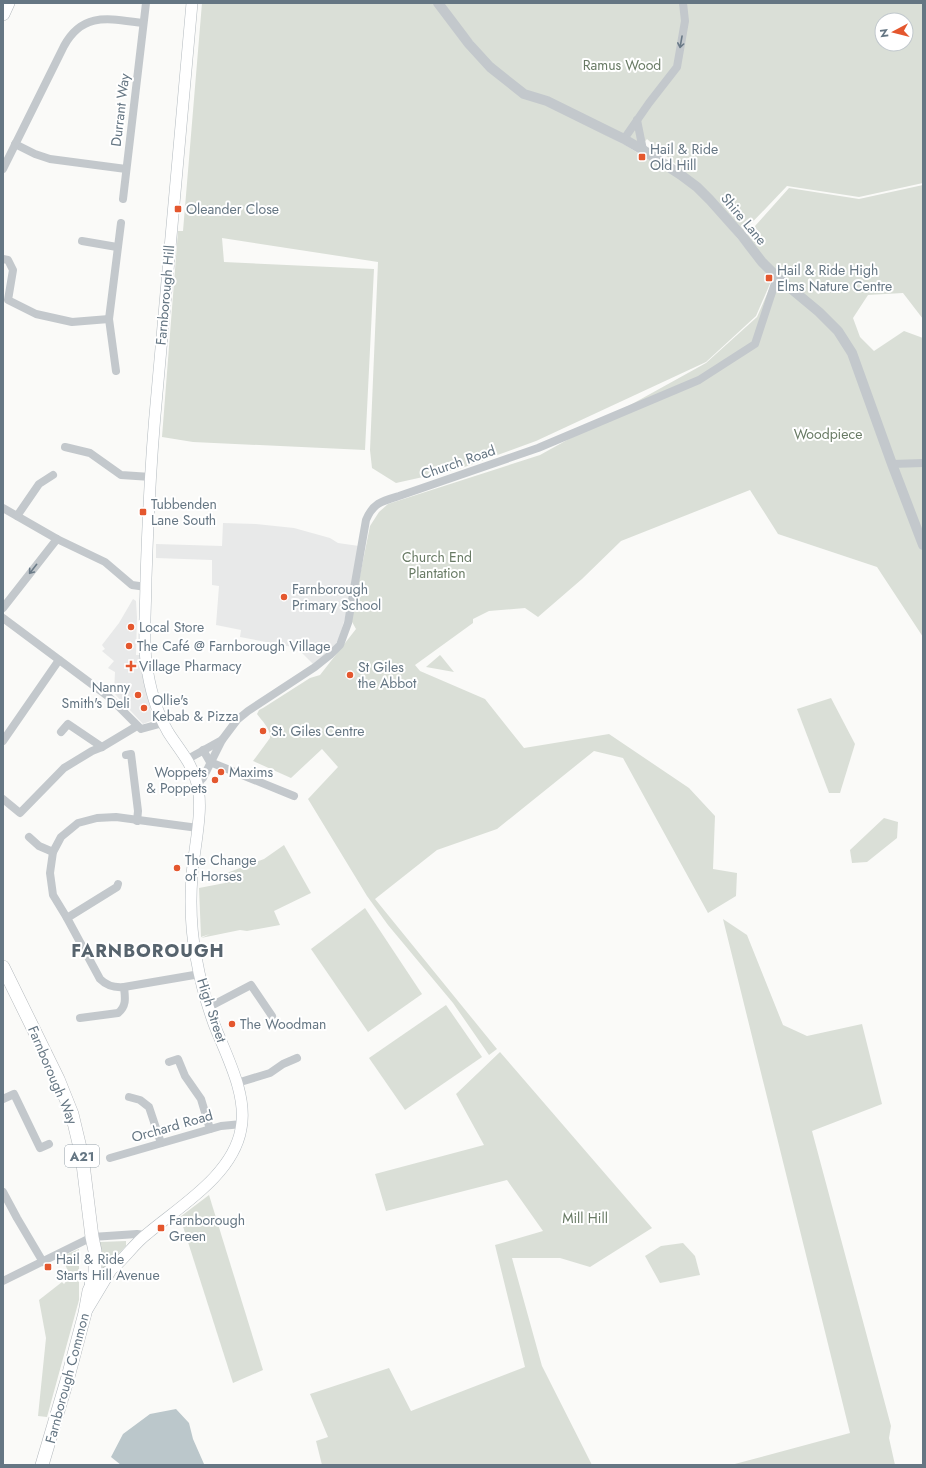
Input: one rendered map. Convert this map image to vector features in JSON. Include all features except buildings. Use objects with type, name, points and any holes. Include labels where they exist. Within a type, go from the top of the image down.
[{"type":"highway","points":[[3,14],[8,3]]},
{"type":"highway","name":"Farnborough Way","points":[[3,967],[58,1079],[72,1114],[78,1134],[83,1162],[92,1237]]},
{"type":"highway","name":"Farnborough Common","points":[[42,1465],[85,1313],[91,1284],[95,1251],[92,1237]]},
{"type":"main road","name":"Farnborough Hill","points":[[146,587],[151,450],[192,3]]},
{"type":"main road","name":"High Street","points":[[91,1284],[113,1268],[145,1236],[213,1179],[235,1148],[242,1124],[241,1106],[237,1084],[208,1007],[194,945],[192,887],[198,828],[198,784],[194,773],[163,723],[154,699],[146,663],[146,587]]},
{"type":"main road","name":"High Street","points":[[85,1313],[113,1268]]},
{"type":"street","name":"Durrant Way","points":[[123,199],[146,3]]},
{"type":"street","name":"Shire Lane","points":[[438,3],[469,44],[490,67],[524,94],[547,101],[624,139],[681,175],[710,200],[777,278],[819,312],[838,331],[852,353],[923,545]]},
{"type":"street","points":[[624,139],[649,103],[677,67],[685,21],[683,3]]},
{"type":"street","points":[[3,169],[64,46],[77,28],[90,21],[100,19],[143,23]]},
{"type":"street","points":[[637,120],[643,150]]},
{"type":"street","points":[[15,144],[35,154],[50,159],[126,169]]},
{"type":"street","points":[[116,371],[109,319],[121,223]]},
{"type":"street","points":[[82,241],[117,247]]},
{"type":"street","points":[[3,259],[8,260],[13,270],[5,300],[36,314],[72,322],[109,319]]},
{"type":"street","name":"Church Road","points":[[198,784],[203,778],[222,740],[237,720],[248,711],[315,667],[340,645],[348,623],[366,520],[370,510],[382,500],[399,496],[538,448],[699,380],[754,344],[777,278]]},
{"type":"street","points":[[65,447],[90,454],[121,475],[151,477]]},
{"type":"street","points":[[892,464],[923,463]]},
{"type":"street","points":[[17,516],[39,484],[53,475]]},
{"type":"street","points":[[3,508],[57,539],[105,562],[132,585],[146,587]]},
{"type":"street","points":[[3,608],[57,539]]},
{"type":"street","points":[[3,618],[109,697],[141,729],[163,723]]},
{"type":"street","points":[[3,741],[59,660]]},
{"type":"street","points":[[61,732],[68,724],[102,747]]},
{"type":"street","points":[[3,800],[20,813],[64,768],[137,726]]},
{"type":"street","name":"Church Road","points":[[186,760],[222,740]]},
{"type":"street","points":[[203,750],[210,762],[294,796]]},
{"type":"street","points":[[126,755],[131,754],[138,811],[137,821]]},
{"type":"street","points":[[198,828],[116,817],[97,818],[78,823],[61,837],[53,852],[50,873],[53,895],[100,979],[111,986],[124,987],[200,974]]},
{"type":"street","points":[[29,837],[39,846],[53,852]]},
{"type":"street","points":[[67,918],[117,887],[118,884]]},
{"type":"street","points":[[208,1007],[251,986],[272,1016]]},
{"type":"street","points":[[80,1018],[118,1013],[124,1006],[124,987]]},
{"type":"street","points":[[237,1084],[270,1073],[283,1064],[297,1058]]},
{"type":"street","points":[[169,1062],[178,1059],[185,1076],[200,1099],[210,1129]]},
{"type":"street","points":[[3,1099],[14,1094],[40,1148],[49,1144]]},
{"type":"street","points":[[129,1097],[140,1100],[149,1106],[162,1143]]},
{"type":"street","name":"Orchard Road","points":[[110,1158],[210,1129],[226,1125],[242,1124]]},
{"type":"street","points":[[3,1192],[43,1262]]},
{"type":"street","points":[[3,1281],[92,1237],[137,1234],[145,1236]]},
{"type":"shaded area","name":"Farnborough Primary School","points":[[223,523],[256,524],[294,528],[330,538],[338,543],[359,546],[348,608],[339,638],[334,647],[313,664],[297,648],[240,637],[241,630],[216,625],[219,586],[212,585],[212,560],[156,558],[156,544],[222,546]]},
{"type":"shaded area","points":[[133,599],[136,601],[137,617],[136,655],[140,655],[141,668],[153,720],[143,724],[114,693],[115,672],[108,668],[114,661],[102,651],[105,649],[102,645],[119,623]]},
{"type":"shaded area","points":[[176,1409],[189,1423],[193,1439],[204,1464],[206,1465],[121,1465],[111,1457],[123,1434],[150,1414]]},
{"type":"green space","points":[[202,3],[433,3],[471,50],[544,103],[625,145],[677,177],[701,195],[772,279],[756,316],[706,362],[536,441],[459,469],[396,483],[372,468],[370,450],[378,262],[222,238],[224,262],[374,269],[365,450],[193,442],[162,437],[178,231],[183,231]]},
{"type":"green space","name":"Ramus Wood","points":[[442,3],[923,3],[923,183],[859,197],[787,186],[743,232],[714,198],[647,139],[642,145],[525,91],[492,65]]},
{"type":"green space","name":"Woodpiece","points":[[923,185],[923,319],[903,293],[868,295],[853,318],[860,337],[874,351],[904,331],[923,338],[923,637],[877,567],[778,534],[750,490],[621,541],[582,579],[538,617],[525,608],[489,611],[473,619],[473,623],[415,665],[420,671],[485,699],[524,748],[609,734],[689,788],[715,816],[713,869],[737,873],[736,896],[708,913],[623,758],[594,751],[497,829],[437,850],[375,899],[497,1049],[489,1055],[453,1003],[388,925],[367,896],[308,799],[338,767],[322,749],[291,778],[253,761],[270,738],[268,728],[257,714],[259,710],[310,678],[320,675],[356,629],[351,620],[370,526],[379,512],[388,504],[540,455],[706,363],[757,317],[774,278],[765,260],[747,235],[789,188],[859,199]]},
{"type":"green space","points":[[440,655],[441,656],[454,672],[426,667]]},
{"type":"green space","points":[[831,698],[855,744],[840,793],[829,793],[797,709]]},
{"type":"green space","points":[[884,818],[898,822],[897,838],[867,862],[852,863],[850,850]]},
{"type":"green space","points":[[284,845],[311,893],[274,911],[280,925],[247,931],[240,930],[201,938],[210,934],[201,937],[199,888],[225,883],[224,874],[264,859]]},
{"type":"green space","points":[[365,908],[422,994],[368,1032],[311,949]]},
{"type":"green space","points":[[723,919],[747,935],[783,1025],[807,1036],[862,1024],[882,1104],[812,1131],[891,1426],[889,1438],[895,1465],[731,1465],[850,1433]]},
{"type":"green space","points":[[446,1005],[482,1057],[405,1110],[369,1058]]},
{"type":"green space","name":"Mill Hill","points":[[500,1052],[652,1228],[590,1267],[560,1258],[512,1258],[542,1366],[592,1465],[322,1465],[316,1441],[328,1437],[310,1394],[389,1368],[411,1411],[525,1367],[495,1245],[543,1231],[507,1180],[386,1211],[375,1174],[484,1145],[456,1094]]},
{"type":"green space","points":[[209,1195],[263,1370],[233,1383],[180,1217]]},
{"type":"green space","points":[[126,1241],[126,1246],[102,1271],[99,1270],[100,1242]]},
{"type":"green space","points":[[683,1243],[695,1256],[700,1275],[660,1283],[645,1256],[661,1246]]},
{"type":"green space","points":[[79,1249],[79,1300],[47,1417],[38,1416],[46,1338],[39,1300],[62,1282],[64,1284],[70,1277],[62,1256]]},
{"type":"place","name":"Hail & Ride Old Hill","points":[[642,157]]},
{"type":"place","name":"Oleander Close","points":[[178,209]]},
{"type":"place","name":"Hail & Ride High Elms Nature Centre","points":[[769,278]]},
{"type":"place","name":"Tubbenden Lane South","points":[[143,512]]},
{"type":"place","name":"Farnborough Primary School","points":[[284,597]]},
{"type":"place","name":"Local Store","points":[[131,627]]},
{"type":"place","name":"The Café @ Farnborough Village","points":[[129,646]]},
{"type":"place","name":"Village Pharmacy","points":[[131,666]]},
{"type":"place","name":"St Giles the Abbot","points":[[350,675]]},
{"type":"place","name":"Nanny Smith's Deli","points":[[138,695]]},
{"type":"place","name":"Ollie's Kebab & Pizza","points":[[144,708]]},
{"type":"place","name":"St. Giles Centre","points":[[263,731]]},
{"type":"place","name":"Maxims","points":[[221,772]]},
{"type":"place","name":"Woppets & Poppets","points":[[215,780]]},
{"type":"place","name":"The Change of Horses","points":[[177,868]]},
{"type":"place","name":"The Woodman","points":[[232,1024]]},
{"type":"place","name":"Farnborough Green","points":[[161,1228]]},
{"type":"place","name":"Hail & Ride Starts Hill Avenue","points":[[48,1267]]},
{"type":"district","name":"FARNBOROUGH","points":[[148,951]]},
{"type":"park label","name":"Church End Plantation","points":[[437,566]]}]
